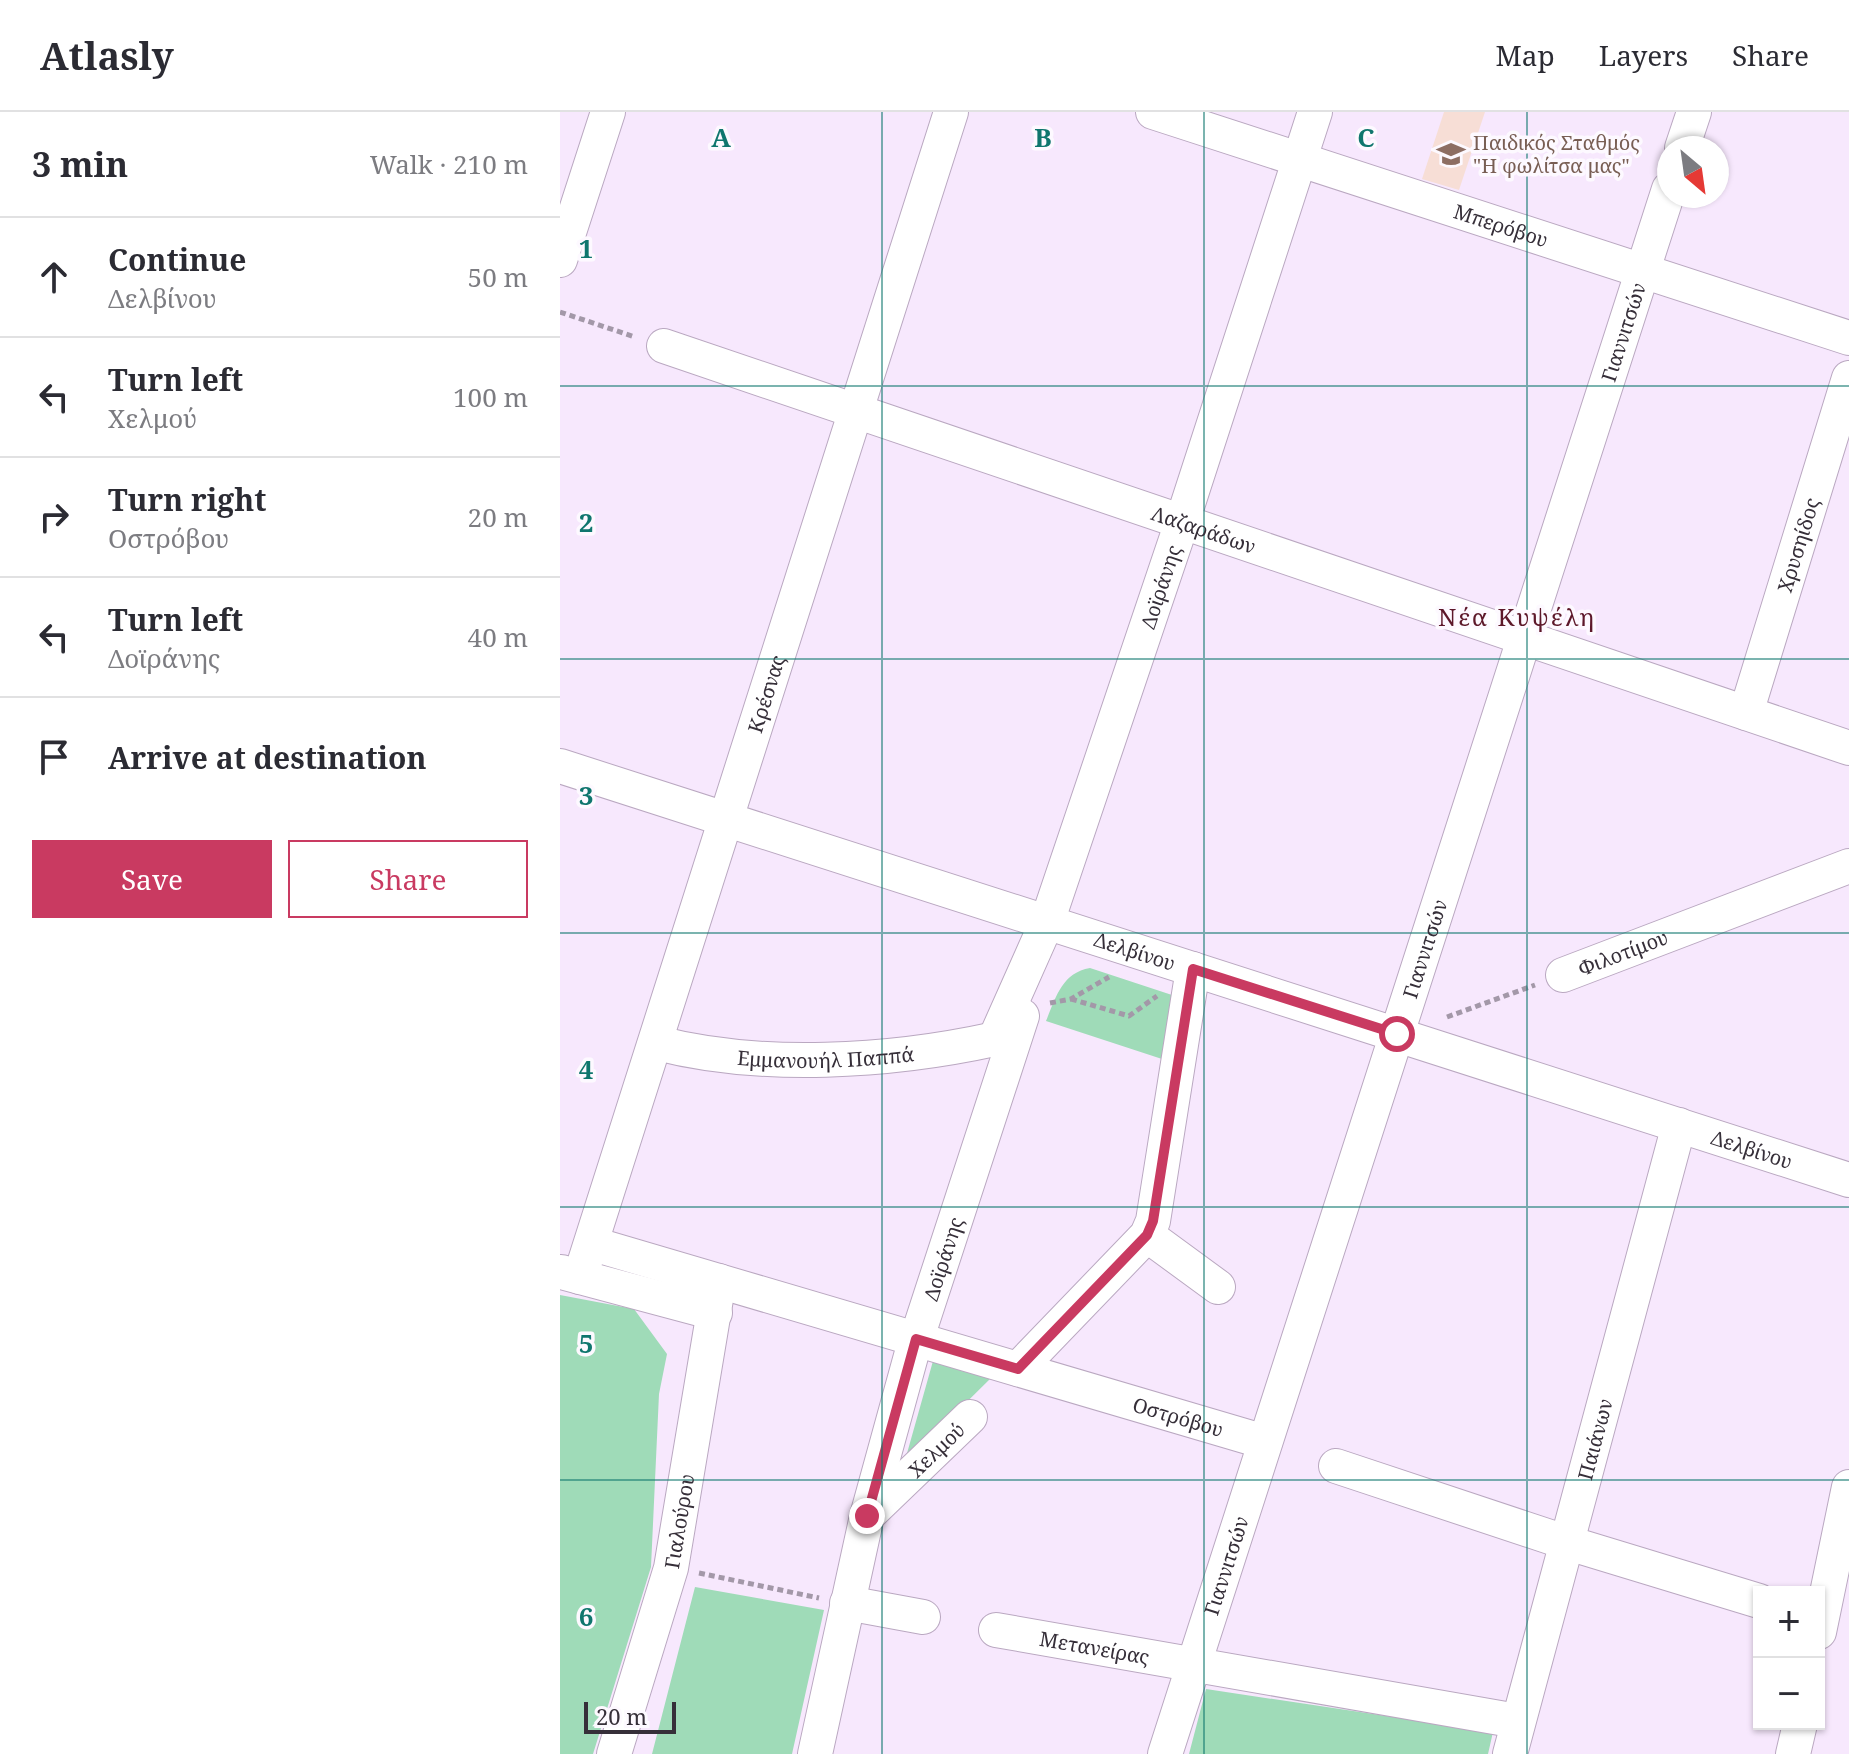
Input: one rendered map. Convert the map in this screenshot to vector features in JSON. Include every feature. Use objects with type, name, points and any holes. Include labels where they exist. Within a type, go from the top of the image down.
[{"type":"street","points":[[560,260],[567,216],[608,112]]},
{"type":"street","name":"Κρέσνας","points":[[570,1274],[593,1244],[951,112]]},
{"type":"street","name":"Μπερόβου","points":[[1153,112],[1849,338]]},
{"type":"street","name":"Δοϊράνης","points":[[815,1754],[867,1516],[1003,1042],[1058,925],[1182,522],[1315,112]]},
{"type":"street","points":[[1686,136],[1694,112]]},
{"type":"street","name":"Γιαννιτσών","points":[[1165,1754],[1663,208]]},
{"type":"street","name":"Λαζαράδων","points":[[664,346],[1849,748]]},
{"type":"street","name":"Χρυσηίδος","points":[[1746,713],[1849,378]]},
{"type":"street","name":"Δελβίνου","points":[[560,766],[1849,1180]]},
{"type":"street","name":"Φιλοτίμου","points":[[1563,975],[1849,866]]},
{"type":"street","points":[[1018,1369],[1147,1235],[1153,1221],[1193,969]]},
{"type":"street","name":"Εμμανουήλ Παππά","points":[[657,1043],[688,1051],[779,1060],[921,1051],[1003,1042]]},
{"type":"street","name":"Παιάνων","points":[[1510,1754],[1679,1125]]},
{"type":"street","points":[[1147,1235],[1218,1287]]},
{"type":"street","name":"Οστρόβου","points":[[593,1244],[717,1297]]},
{"type":"street","name":"Οστρόβου","points":[[570,1274],[717,1297],[916,1339],[1265,1442]]},
{"type":"street","name":"Γιαλούρου","points":[[614,1754],[671,1568],[717,1297]]},
{"type":"street","name":"Χελμού","points":[[867,1516],[970,1417]]},
{"type":"street","points":[[1336,1466],[1565,1542],[1753,1599]]},
{"type":"street","points":[[1827,1625],[1849,1487]]},
{"type":"street","points":[[847,1603],[923,1617]]},
{"type":"street","name":"Μετανείρας","points":[[996,1630],[1517,1721]]},
{"type":"street","points":[[1793,1754],[1799,1730]]},
{"type":"path","points":[[560,312],[664,346]]},
{"type":"path","name":"Φιλοτίμου","points":[[1397,1034],[1563,975]]},
{"type":"path","points":[[1071,999],[1129,1016]]},
{"type":"path","points":[[671,1568],[847,1603]]},
{"type":"shaded area","name":"Παιδικός Σταθμός \"Η φωλίτσα μας\"","points":[[1444,112],[1485,112],[1459,190],[1422,179]]},
{"type":"green space","points":[[1090,968],[1172,995],[1162,1059],[1046,1021],[1066,981]]},
{"type":"green space","points":[[560,1295],[634,1309],[667,1354],[659,1394],[651,1567],[593,1754],[560,1754]]},
{"type":"green space","points":[[933,1361],[991,1378],[904,1464]]},
{"type":"green space","points":[[695,1587],[824,1610],[792,1754],[652,1754]]},
{"type":"green space","points":[[1206,1689],[1493,1732],[1488,1754],[1189,1754]]},
{"type":"place","name":"Παιδικός Σταθμός \"Η φωλίτσα μας\"","points":[[1451,154]]},
{"type":"district","name":"Νέα Κυψέλη","points":[[1517,616]]},
{"type":"route","points":[[867,1516],[916,1339],[1018,1369],[1147,1235],[1153,1221],[1193,969],[1397,1034]]}]
